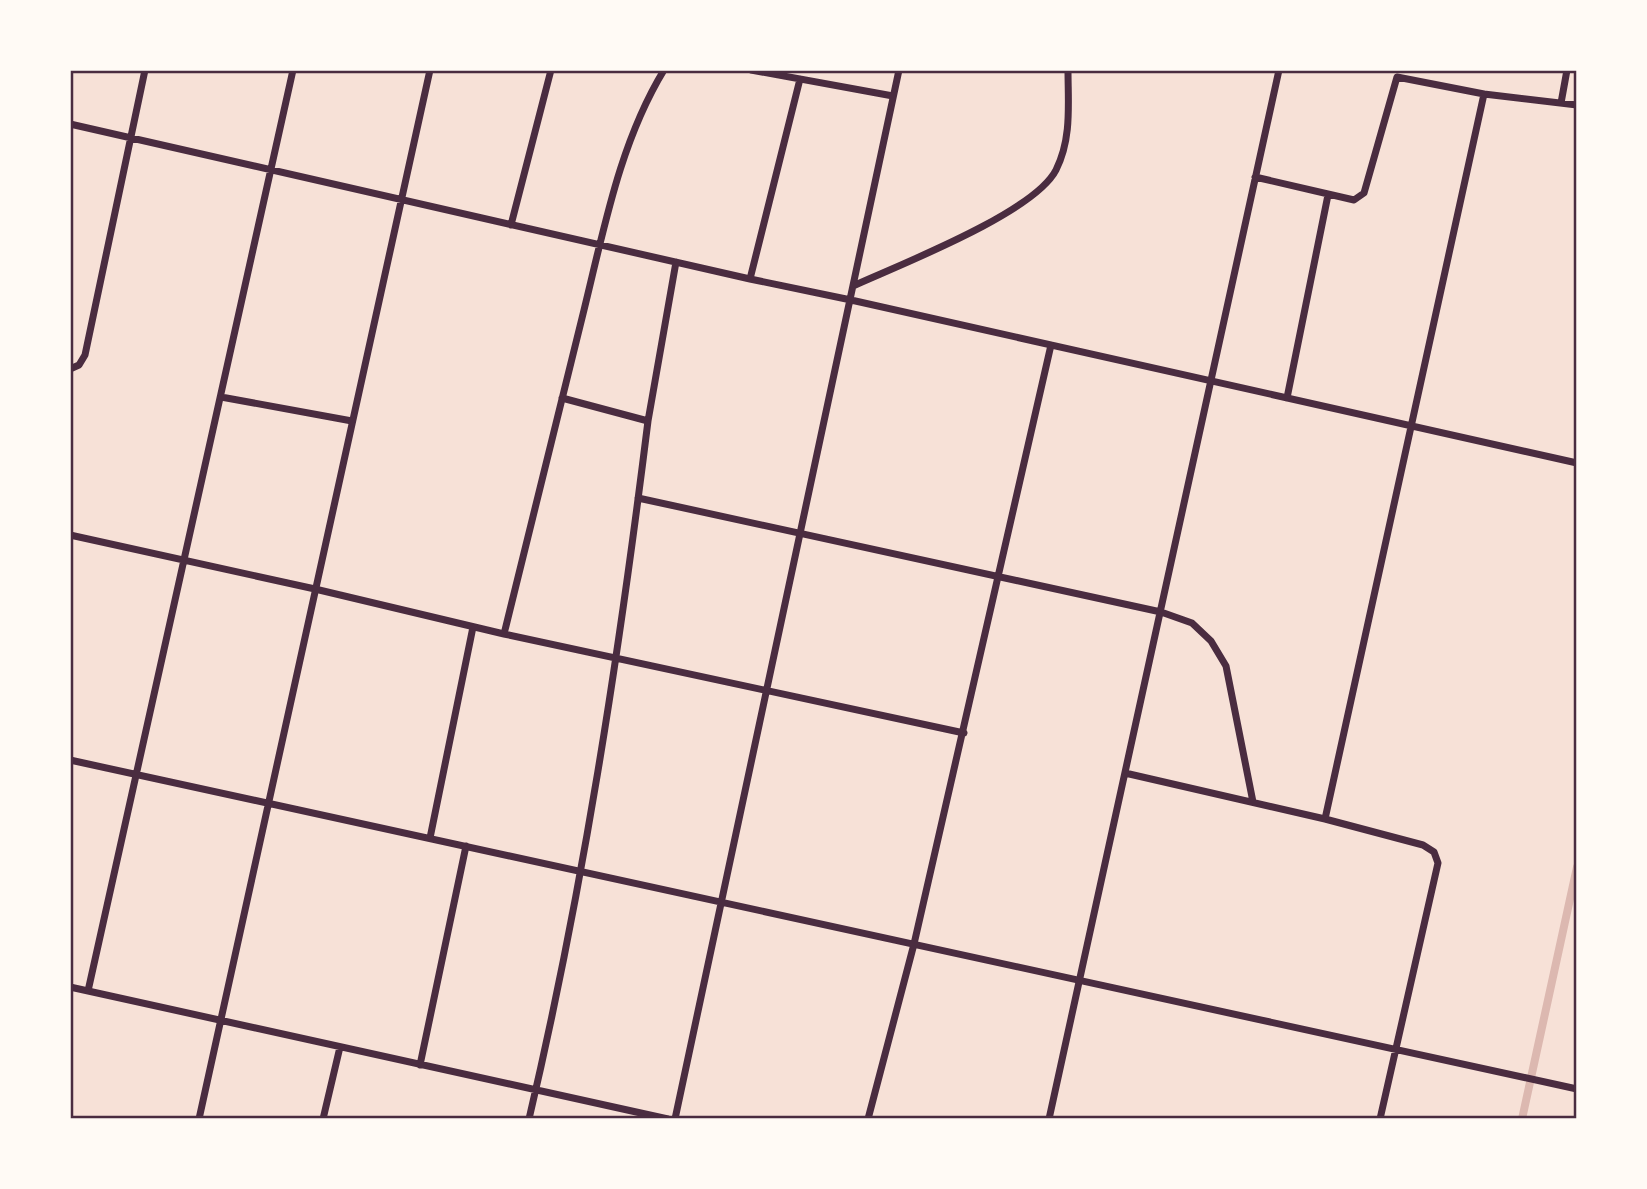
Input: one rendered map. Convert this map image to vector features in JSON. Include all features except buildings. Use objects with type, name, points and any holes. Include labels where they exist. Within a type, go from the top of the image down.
[{"type":"street","points":[[70,369],[79,365],[85,355],[145,70]]},
{"type":"street","points":[[88,991],[293,70]]},
{"type":"street","points":[[199,1119],[430,70]]},
{"type":"street","points":[[511,225],[551,70]]},
{"type":"street","points":[[503,634],[600,243],[630,136],[664,70]]},
{"type":"street","points":[[751,70],[893,96]]},
{"type":"street","points":[[675,1119],[899,70]]},
{"type":"street","points":[[853,286],[978,229],[1030,197],[1055,172],[1069,133],[1068,70]]},
{"type":"street","points":[[1049,1119],[1279,70]]},
{"type":"street","points":[[1561,103],[1567,70]]},
{"type":"street","points":[[1255,177],[1354,200],[1364,193],[1394,79],[1397,77],[1484,93],[1577,105]]},
{"type":"street","points":[[750,279],[800,79]]},
{"type":"street","points":[[1325,819],[1484,93]]},
{"type":"street","points":[[70,124],[1577,463]]},
{"type":"street","points":[[1287,398],[1328,195]]},
{"type":"street","points":[[529,1119],[580,872],[615,657],[648,421],[676,262]]},
{"type":"street","points":[[868,1119],[914,944],[964,733],[1051,345]]},
{"type":"street","points":[[221,397],[352,421]]},
{"type":"street","points":[[562,398],[648,421]]},
{"type":"street","points":[[638,498],[1161,611],[1192,622],[1212,641],[1226,666],[1253,802]]},
{"type":"street","points":[[70,535],[503,634],[964,733]]},
{"type":"street","points":[[430,838],[473,627]]},
{"type":"street","points":[[70,760],[1577,1089]]},
{"type":"street","points":[[1125,773],[1325,819],[1423,845],[1434,852],[1438,863],[1380,1119]]},
{"type":"street","points":[[420,1065],[466,846]]},
{"type":"street","points":[[70,987],[668,1119]]},
{"type":"street","points":[[323,1119],[340,1047]]},
{"type":"waterway","points":[[1522,1119],[1577,867]]}]
